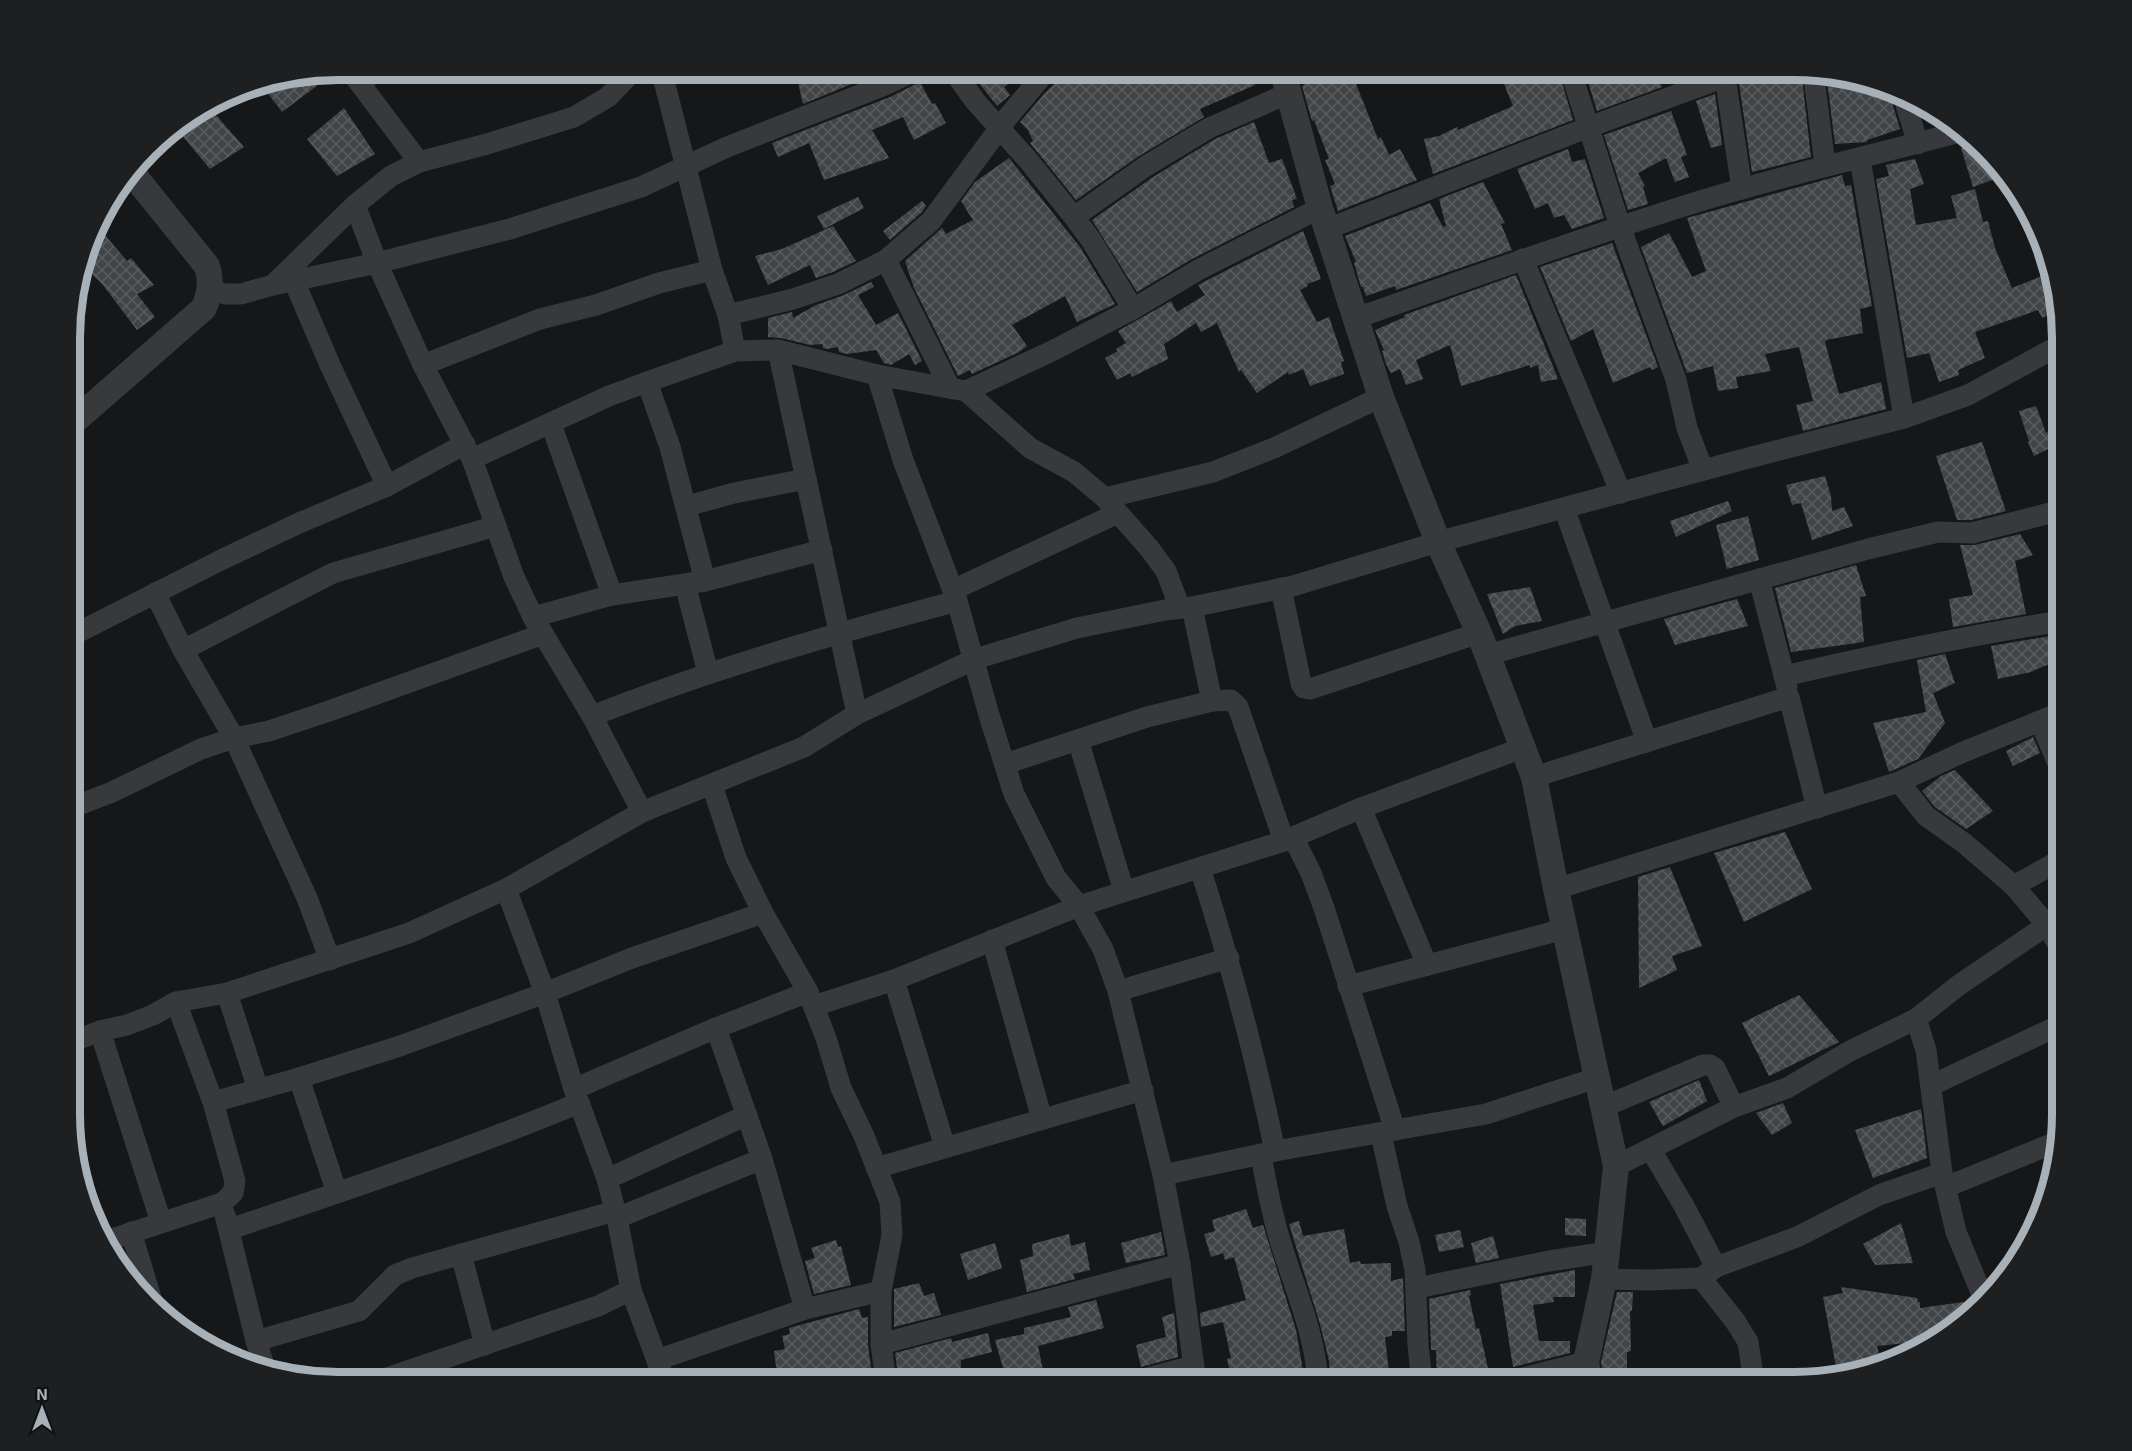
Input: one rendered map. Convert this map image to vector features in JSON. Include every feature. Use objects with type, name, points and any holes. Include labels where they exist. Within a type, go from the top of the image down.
[{"type":"street","points":[[358,80],[419,162]]},
{"type":"street","points":[[283,283],[355,205],[391,176],[419,162],[574,117],[608,97],[624,80]]},
{"type":"street","points":[[663,80],[712,270],[728,315],[735,351]]},
{"type":"street","points":[[211,290],[225,294],[241,294],[377,263],[510,229],[640,187],[738,142],[894,80]]},
{"type":"street","points":[[960,80],[975,101],[1028,160],[1074,217],[1091,240],[1133,309]]},
{"type":"street","points":[[728,315],[793,299],[838,284],[886,260],[932,221],[999,128],[1039,80]]},
{"type":"street","points":[[1574,80],[1620,226],[1676,380],[1687,428],[1703,470]]},
{"type":"street","points":[[80,631],[290,527],[468,452],[551,424],[609,396],[735,351],[778,350],[877,375],[958,390],[1052,351],[1133,309],[1198,270],[1323,218],[1589,127],[1706,80]]},
{"type":"street","points":[[1725,80],[1742,189]]},
{"type":"street","points":[[1814,80],[1826,165]]},
{"type":"street","points":[[1074,217],[1146,166],[1286,81],[1323,218],[1381,397],[1438,542],[1483,644],[1534,777],[1564,929],[1616,1166],[1608,1252],[1587,1372]]},
{"type":"street","points":[[1906,105],[1918,144]]},
{"type":"street","points":[[1356,318],[1620,226],[1826,165],[1860,159],[1952,134]]},
{"type":"street","points":[[1860,159],[1904,418]]},
{"type":"street","points":[[80,416],[204,308],[211,290],[211,279],[207,266],[136,178]]},
{"type":"street","points":[[355,205],[377,263],[423,365],[468,452],[514,577],[538,625],[592,716],[642,812]]},
{"type":"street","points":[[1523,259],[1621,493]]},
{"type":"street","points":[[886,260],[958,390],[1030,448],[1074,472],[1111,506],[1149,548],[1166,571],[1186,607],[1212,701]]},
{"type":"street","points":[[423,365],[540,319],[596,304],[659,283],[712,270]]},
{"type":"street","points":[[283,283],[330,365],[387,486]]},
{"type":"street","points":[[778,350],[857,714]]},
{"type":"street","points":[[80,1039],[153,1016],[176,1002],[227,993],[409,933],[506,889],[642,812],[804,747],[857,714],[975,659],[1077,628],[1281,588],[1438,542],[1904,418],[1968,395],[2052,350]]},
{"type":"street","points":[[877,375],[903,460],[955,595],[1014,794],[1056,878],[1079,906],[1102,949],[1118,991],[1163,1175],[1180,1264],[1195,1372]]},
{"type":"street","points":[[647,382],[670,447],[687,506],[708,673]]},
{"type":"street","points":[[592,716],[708,673],[955,595],[1111,506],[1213,472],[1274,448],[1381,397]]},
{"type":"street","points":[[551,424],[612,595]]},
{"type":"street","points":[[687,506],[734,493],[806,479]]},
{"type":"street","points":[[1564,508],[1647,742]]},
{"type":"street","points":[[1281,588],[1301,683],[1304,688],[1310,689],[1483,644],[1604,622],[1938,532],[1972,533],[2052,513]]},
{"type":"street","points":[[183,650],[333,573],[496,526]]},
{"type":"street","points":[[80,804],[112,792],[201,749],[234,738],[269,731],[332,710],[612,595],[695,582],[822,550]]},
{"type":"street","points":[[1759,579],[1817,808]]},
{"type":"street","points":[[155,593],[183,650],[234,738],[307,898],[330,960]]},
{"type":"street","points":[[1784,676],[1885,653],[2052,623]]},
{"type":"street","points":[[1534,777],[1789,697]]},
{"type":"street","points":[[1005,764],[1148,717],[1212,701],[1231,700],[1238,707],[1288,839],[1315,882],[1385,1093],[1397,1206],[1409,1242],[1417,1288],[1421,1372]]},
{"type":"street","points":[[1556,889],[1899,782],[1961,753],[2052,716]]},
{"type":"street","points":[[2040,721],[2052,749]]},
{"type":"street","points":[[1078,740],[1124,891]]},
{"type":"street","points":[[230,1229],[518,1128],[577,1096],[716,1028],[811,999],[894,980],[1079,906],[1288,839],[1361,808],[1522,748]]},
{"type":"street","points":[[1899,782],[1926,816],[1964,843],[2013,886],[2052,935]]},
{"type":"street","points":[[712,785],[735,858],[811,999],[841,1088],[864,1136],[890,1202],[889,1259],[881,1291],[881,1344],[884,1372]]},
{"type":"street","points":[[1361,808],[1427,965]]},
{"type":"street","points":[[2013,886],[2052,865]]},
{"type":"street","points":[[1200,868],[1229,958],[1260,1077],[1268,1153],[1268,1196],[1310,1337],[1316,1372]]},
{"type":"street","points":[[506,889],[545,993],[577,1096],[607,1179],[631,1290],[661,1372]]},
{"type":"street","points":[[213,1102],[400,1046],[545,993],[632,958],[763,913]]},
{"type":"street","points":[[1616,1166],[1651,1150],[1694,1125],[1734,1107],[1787,1088],[1850,1051],[1916,1019],[1968,979],[2047,926]]},
{"type":"street","points":[[1348,986],[1564,929]]},
{"type":"street","points":[[992,940],[1042,1119]]},
{"type":"street","points":[[1118,991],[1229,958]]},
{"type":"street","points":[[894,980],[945,1147]]},
{"type":"street","points":[[227,993],[258,1089]]},
{"type":"street","points":[[112,1239],[222,1203],[233,1193],[235,1181],[213,1102],[176,1002]]},
{"type":"street","points":[[1916,1019],[1926,1050],[1944,1180],[1956,1232],[1981,1292]]},
{"type":"street","points":[[716,1028],[762,1159],[805,1309]]},
{"type":"street","points":[[1932,1085],[2052,1029]]},
{"type":"street","points":[[100,1031],[161,1222]]},
{"type":"street","points":[[1602,1107],[1702,1065],[1710,1065],[1715,1068],[1734,1107]]},
{"type":"street","points":[[299,1078],[337,1193]]},
{"type":"street","points":[[1163,1175],[1268,1153],[1486,1114],[1596,1078]]},
{"type":"street","points":[[876,1167],[1143,1090]]},
{"type":"street","points":[[607,1179],[747,1115]]},
{"type":"street","points":[[1604,1279],[1649,1280],[1708,1272],[1797,1236],[1879,1195],[1944,1180],[2050,1144]]},
{"type":"street","points":[[1651,1150],[1684,1206],[1708,1272],[1748,1342],[1752,1372]]},
{"type":"street","points":[[256,1341],[359,1311],[395,1275],[412,1268],[616,1214],[762,1159]]},
{"type":"street","points":[[222,1203],[262,1360]]},
{"type":"street","points":[[131,1232],[148,1288]]},
{"type":"street","points":[[1417,1288],[1549,1261],[1608,1252]]},
{"type":"street","points":[[461,1254],[485,1345]]},
{"type":"street","points":[[881,1344],[1180,1264]]},
{"type":"street","points":[[407,1372],[598,1306],[631,1290]]},
{"type":"street","points":[[657,1360],[805,1309],[881,1291]]},
{"type":"building","points":[[798,80],[861,80],[803,104]]},
{"type":"building","points":[[977,80],[1014,80],[1004,87],[1010,95],[997,106]]},
{"type":"building","points":[[1059,80],[1253,80],[1255,85],[1200,109],[1204,117],[1139,156],[1076,200],[1030,143],[1033,141],[1028,130],[1020,122]]},
{"type":"building","points":[[1312,80],[1354,80],[1378,139],[1381,137],[1389,155],[1400,149],[1417,180],[1338,211],[1330,186],[1335,184],[1325,160],[1329,159],[1314,120],[1312,121],[1302,86]]},
{"type":"building","points":[[1502,80],[1561,80],[1573,120],[1433,174],[1424,139],[1439,136],[1457,127],[1458,130],[1513,106]]},
{"type":"building","points":[[1587,80],[1659,80],[1662,87],[1597,111]]},
{"type":"building","points":[[1738,80],[1802,80],[1811,157],[1752,172]]},
{"type":"building","points":[[314,81],[318,85],[282,112],[265,90]]},
{"type":"building","points":[[920,82],[946,123],[914,140],[903,117],[872,130],[889,158],[824,180],[809,143],[778,157],[772,143],[890,97]]},
{"type":"building","points":[[1827,82],[1861,88],[1891,98],[1900,129],[1867,140],[1867,142],[1835,144]]},
{"type":"building","points":[[1715,94],[1722,145],[1711,148],[1696,101]]},
{"type":"building","points":[[344,108],[375,154],[337,176],[307,139]]},
{"type":"building","points":[[1671,111],[1687,155],[1681,157],[1689,177],[1675,182],[1666,158],[1638,173],[1645,186],[1643,187],[1648,204],[1628,210],[1604,135]]},
{"type":"building","points":[[213,112],[244,147],[210,169],[180,133]]},
{"type":"building","points":[[1254,122],[1269,163],[1282,159],[1297,199],[1292,200],[1294,207],[1192,259],[1137,292],[1092,220],[1153,177],[1215,139]]},
{"type":"building","points":[[1967,146],[1977,155],[1995,179],[1973,187],[1961,148]]},
{"type":"building","points":[[1568,149],[1572,162],[1585,159],[1604,218],[1572,229],[1564,215],[1554,218],[1548,203],[1535,209],[1517,169]]},
{"type":"building","points":[[1009,158],[1080,247],[1115,304],[1077,322],[1065,296],[1012,325],[1027,346],[1019,352],[972,374],[970,370],[958,376],[914,288],[905,261],[942,228],[946,234],[973,220],[961,201],[975,182]]},
{"type":"building","points":[[1915,159],[1924,184],[1910,189],[1916,225],[1957,218],[1951,196],[1975,189],[1983,222],[1988,221],[1995,248],[2012,288],[2045,275],[2048,287],[2051,314],[2042,318],[2038,310],[1975,332],[1985,358],[1958,370],[1959,375],[1939,382],[1929,353],[1907,358],[1876,179],[1889,176],[1886,165]]},
{"type":"building","points":[[1842,175],[1845,186],[1851,185],[1872,306],[1860,309],[1863,333],[1825,342],[1839,394],[1881,382],[1886,409],[1803,431],[1796,405],[1813,401],[1799,347],[1765,354],[1771,371],[1736,377],[1738,388],[1718,391],[1713,366],[1687,373],[1641,247],[1669,233],[1692,277],[1706,271],[1687,218]]},
{"type":"building","points":[[1483,182],[1505,223],[1501,224],[1512,250],[1396,290],[1395,286],[1366,296],[1345,236],[1430,203],[1443,227],[1446,226],[1439,199]]},
{"type":"building","points":[[858,197],[864,208],[824,229],[817,216]]},
{"type":"building","points":[[922,201],[926,206],[922,212],[890,240],[883,231]]},
{"type":"building","points":[[833,226],[856,261],[816,278],[810,265],[768,285],[755,256],[782,249]]},
{"type":"building","points":[[1303,231],[1321,279],[1307,284],[1308,286],[1300,290],[1317,322],[1329,317],[1344,361],[1341,362],[1344,374],[1310,386],[1303,369],[1289,375],[1288,372],[1257,393],[1241,370],[1239,372],[1217,323],[1201,332],[1196,323],[1164,344],[1168,359],[1132,377],[1130,373],[1117,380],[1105,358],[1118,351],[1116,349],[1126,343],[1118,331],[1171,301],[1177,312],[1205,295],[1198,285]]},
{"type":"building","points":[[104,234],[127,261],[131,258],[154,285],[137,294],[155,317],[137,330],[103,285],[88,270],[101,236]]},
{"type":"building","points":[[1612,243],[1658,367],[1652,370],[1650,367],[1613,383],[1593,329],[1571,341],[1540,267]]},
{"type":"building","points":[[1516,275],[1558,379],[1541,382],[1538,365],[1530,368],[1530,365],[1461,386],[1450,345],[1416,360],[1423,379],[1406,385],[1400,369],[1391,373],[1375,330],[1405,317],[1404,315]]},
{"type":"building","points":[[871,282],[874,287],[858,295],[876,325],[898,313],[922,361],[915,365],[909,354],[891,365],[884,363],[876,350],[847,354],[839,352],[838,347],[827,349],[823,348],[822,344],[810,345],[768,337],[768,318],[792,312],[793,318],[816,305]]},
{"type":"building","points":[[2036,406],[2046,433],[2052,430],[2052,447],[2034,456],[2019,411]]},
{"type":"building","points":[[1982,442],[2006,511],[1971,520],[1957,520],[1936,456]]},
{"type":"building","points":[[1825,476],[1831,496],[1832,511],[1844,507],[1853,526],[1812,540],[1801,503],[1792,505],[1786,485]]},
{"type":"building","points":[[1728,501],[1732,511],[1676,537],[1670,521]]},
{"type":"building","points":[[1748,516],[1759,560],[1727,569],[1716,525]]},
{"type":"building","points":[[2020,534],[2033,555],[2015,561],[2026,614],[1953,627],[1949,599],[1973,595],[1960,545],[1975,545]]},
{"type":"building","points":[[1856,565],[1866,596],[1860,597],[1864,642],[1791,652],[1775,588]]},
{"type":"building","points":[[1530,587],[1542,621],[1515,626],[1503,634],[1487,594]]},
{"type":"building","points":[[1737,599],[1748,626],[1675,645],[1664,619]]},
{"type":"building","points":[[2051,636],[2052,663],[2031,672],[1998,679],[1991,646]]},
{"type":"building","points":[[1945,654],[1955,683],[1933,693],[1945,723],[1918,759],[1889,772],[1873,723],[1926,712],[1917,660]]},
{"type":"building","points":[[2033,737],[2040,753],[2013,766],[2006,751]]},
{"type":"building","points":[[1955,770],[1993,811],[1966,829],[1935,807],[1922,791],[1941,776]]},
{"type":"building","points":[[1785,832],[1812,889],[1744,922],[1714,853]]},
{"type":"building","points":[[1670,867],[1702,946],[1672,956],[1677,970],[1639,988],[1638,877]]},
{"type":"building","points":[[1799,995],[1839,1042],[1769,1076],[1742,1023]]},
{"type":"building","points":[[1699,1080],[1707,1101],[1663,1126],[1649,1102]]},
{"type":"building","points":[[1783,1103],[1792,1123],[1772,1135],[1756,1113]]},
{"type":"building","points":[[1921,1109],[1927,1158],[1873,1178],[1855,1130]]},
{"type":"building","points":[[1246,1209],[1253,1228],[1263,1225],[1296,1330],[1303,1372],[1230,1372],[1227,1359],[1231,1358],[1223,1322],[1201,1327],[1200,1313],[1246,1300],[1234,1257],[1225,1260],[1223,1253],[1211,1257],[1204,1234],[1215,1231],[1212,1220]]},
{"type":"building","points":[[1565,1218],[1586,1219],[1586,1236],[1565,1235]]},
{"type":"building","points":[[1299,1221],[1303,1236],[1344,1229],[1350,1263],[1360,1261],[1361,1264],[1391,1263],[1391,1281],[1403,1278],[1405,1331],[1392,1331],[1392,1336],[1385,1337],[1389,1372],[1330,1372],[1320,1324],[1289,1224]]},
{"type":"building","points":[[1901,1223],[1913,1263],[1875,1265],[1863,1244]]},
{"type":"building","points":[[1460,1230],[1464,1247],[1439,1252],[1435,1235]]},
{"type":"building","points":[[1161,1232],[1165,1255],[1126,1263],[1121,1243]]},
{"type":"building","points":[[1069,1234],[1071,1246],[1085,1242],[1090,1270],[1073,1274],[1075,1279],[1027,1292],[1020,1260],[1033,1256],[1032,1244]]},
{"type":"building","points":[[1493,1236],[1499,1258],[1476,1263],[1471,1243]]},
{"type":"building","points":[[836,1240],[838,1247],[841,1246],[851,1285],[814,1294],[805,1261],[815,1258],[811,1248]]},
{"type":"building","points":[[995,1243],[1002,1268],[968,1280],[960,1254]]},
{"type":"building","points":[[1575,1270],[1575,1297],[1553,1297],[1554,1302],[1533,1305],[1539,1341],[1570,1341],[1570,1353],[1513,1367],[1500,1284]]},
{"type":"building","points":[[919,1283],[924,1296],[934,1293],[941,1315],[894,1327],[894,1289]]},
{"type":"building","points":[[1841,1287],[1917,1298],[1920,1308],[1971,1301],[1938,1328],[1913,1342],[1877,1346],[1880,1357],[1836,1368],[1823,1297],[1843,1293]]},
{"type":"building","points":[[1470,1290],[1471,1295],[1469,1296],[1476,1329],[1479,1328],[1489,1372],[1437,1372],[1436,1350],[1431,1350],[1429,1299]]},
{"type":"building","points":[[1617,1292],[1633,1292],[1632,1311],[1630,1311],[1631,1351],[1627,1352],[1627,1372],[1602,1372],[1601,1362]]},
{"type":"building","points":[[1096,1300],[1104,1328],[1038,1346],[1043,1372],[1004,1372],[995,1340],[1024,1334],[1024,1328],[1071,1317],[1068,1307]]},
{"type":"building","points":[[859,1309],[862,1318],[868,1317],[868,1346],[872,1372],[777,1372],[774,1351],[785,1349],[782,1336],[790,1334],[789,1328]]},
{"type":"building","points":[[1174,1313],[1178,1357],[1141,1367],[1136,1345],[1166,1337],[1162,1317]]},
{"type":"building","points":[[988,1333],[992,1352],[961,1360],[960,1372],[898,1372],[895,1353],[951,1338],[952,1342]]}]
